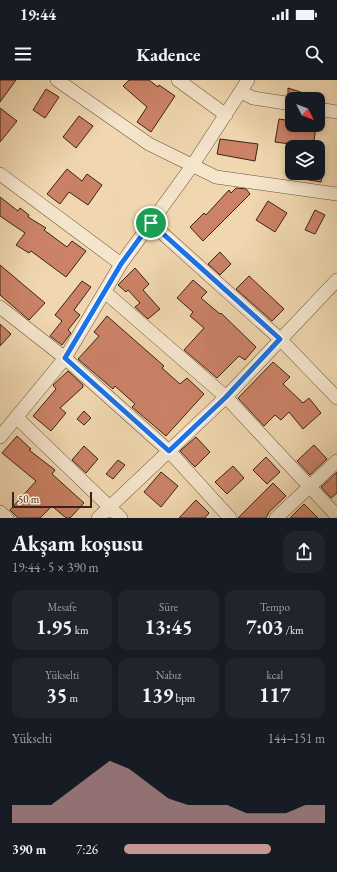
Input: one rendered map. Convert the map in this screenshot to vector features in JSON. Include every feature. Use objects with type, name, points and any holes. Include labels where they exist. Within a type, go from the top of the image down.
[{"type":"street","points":[[57,80],[149,144],[216,177],[337,194]]},
{"type":"street","points":[[178,80],[226,115]]},
{"type":"street","points":[[0,437],[65,358],[121,264],[192,166],[248,80]]},
{"type":"street","points":[[241,92],[253,98],[285,103]]},
{"type":"street","points":[[325,110],[337,112]]},
{"type":"street","points":[[0,174],[121,264]]},
{"type":"street","points":[[151,223],[280,339],[335,393]]},
{"type":"street","points":[[98,518],[226,397],[337,280]]},
{"type":"street","points":[[105,292],[226,397],[337,516]]},
{"type":"street","points":[[0,307],[65,358],[169,451],[230,518]]},
{"type":"street","points":[[16,417],[110,506],[120,518]]},
{"type":"street","points":[[276,518],[310,488],[337,461]]},
{"type":"street","points":[[0,512],[7,518]]},
{"type":"building","points":[[0,80],[16,80],[0,102]]},
{"type":"building","points":[[129,80],[149,80],[158,87],[159,85],[175,96],[151,132],[137,122],[147,107],[123,86]]},
{"type":"building","points":[[288,88],[300,92],[288,92]]},
{"type":"building","points":[[46,89],[59,97],[45,118],[33,110]]},
{"type":"building","points":[[0,108],[17,121],[0,142]]},
{"type":"building","points":[[79,116],[93,126],[76,148],[63,137]]},
{"type":"building","points":[[279,119],[285,120],[285,132],[315,132],[314,140],[285,140],[285,143],[275,142]]},
{"type":"building","points":[[220,139],[258,144],[255,161],[217,154]]},
{"type":"building","points":[[67,169],[82,181],[87,174],[102,185],[88,205],[69,192],[60,204],[47,194]]},
{"type":"building","points":[[309,180],[321,180],[321,182]]},
{"type":"building","points":[[236,188],[246,189],[250,194],[203,241],[190,227],[204,213],[206,215],[229,190],[231,193]]},
{"type":"building","points":[[0,197],[18,211],[20,208],[29,215],[28,217],[46,228],[44,230],[67,247],[72,241],[86,251],[66,277],[31,251],[29,253],[16,245],[25,233],[0,216]]},
{"type":"building","points":[[268,201],[287,213],[275,232],[256,220]]},
{"type":"building","points":[[315,210],[325,215],[315,234],[305,230]]},
{"type":"building","points":[[220,252],[231,264],[220,275],[208,264]]},
{"type":"building","points":[[0,265],[45,303],[29,320],[0,295]]},
{"type":"building","points":[[135,268],[149,284],[143,290],[160,309],[148,319],[135,307],[140,303],[128,290],[126,292],[118,285]]},
{"type":"building","points":[[249,276],[284,309],[272,321],[236,289]]},
{"type":"building","points":[[193,280],[207,292],[201,298],[220,314],[221,313],[256,347],[245,360],[239,356],[217,378],[184,350],[204,328],[190,316],[193,312],[177,298]]},
{"type":"building","points":[[82,281],[91,287],[74,310],[80,315],[68,330],[71,333],[62,345],[50,336],[62,321],[55,315]]},
{"type":"building","points":[[107,316],[164,366],[162,368],[180,384],[187,378],[204,394],[166,436],[132,407],[135,404],[115,386],[113,389],[78,359],[99,336],[94,332]]},
{"type":"building","points":[[0,324],[11,334],[0,346]]},
{"type":"building","points":[[273,362],[290,377],[283,384],[303,403],[309,398],[321,413],[303,429],[289,412],[281,420],[275,415],[264,426],[238,398]]},
{"type":"building","points":[[68,371],[83,385],[83,387],[60,408],[66,413],[51,431],[33,416],[56,389],[53,385]]},
{"type":"building","points":[[84,411],[91,418],[84,425],[77,419]]},
{"type":"building","points":[[17,436],[31,449],[29,450],[55,470],[52,474],[84,503],[70,518],[66,518],[52,506],[40,518],[18,518],[10,510],[36,481],[2,453]]},
{"type":"building","points":[[196,437],[210,452],[195,467],[180,451]]},
{"type":"building","points":[[314,445],[327,459],[310,475],[297,461]]},
{"type":"building","points":[[84,446],[98,459],[86,473],[72,460]]},
{"type":"building","points":[[266,457],[280,472],[267,484],[253,470]]},
{"type":"building","points":[[118,460],[125,465],[113,479],[106,474]]},
{"type":"building","points":[[233,466],[244,478],[227,494],[215,482]]},
{"type":"building","points":[[161,472],[178,486],[161,507],[144,492]]},
{"type":"building","points":[[337,472],[337,493],[331,498],[321,487]]},
{"type":"building","points":[[273,483],[286,496],[269,512],[266,518],[238,518]]},
{"type":"building","points":[[196,500],[209,513],[205,518],[179,518]]},
{"type":"building","points":[[304,504],[318,518],[290,518]]},
{"type":"route","points":[[151,223],[280,339],[226,397],[169,451],[65,358],[121,264],[151,223]]}]
